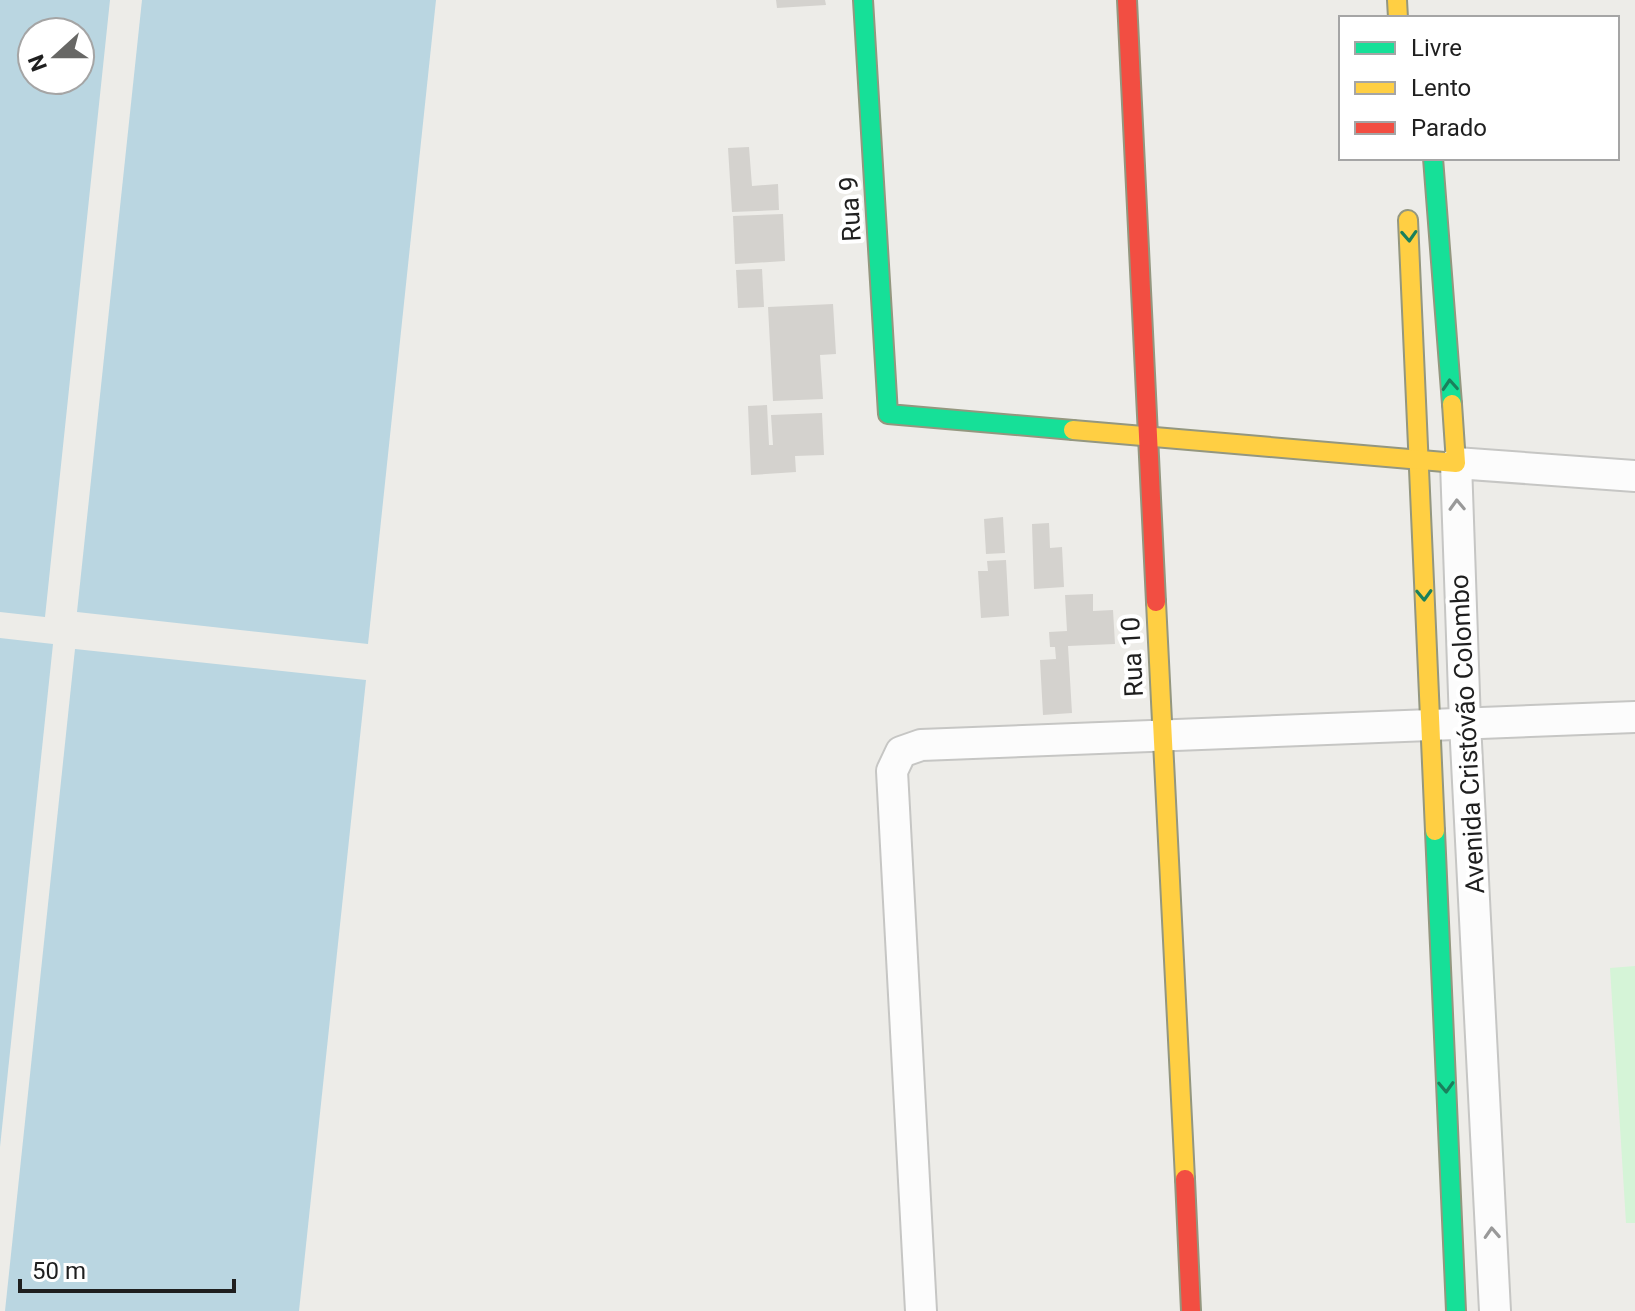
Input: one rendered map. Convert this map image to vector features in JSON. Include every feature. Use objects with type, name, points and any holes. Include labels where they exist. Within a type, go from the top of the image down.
[{"type":"street","name":"Rua 9","points":[[863,0],[888,414],[1147,437]]},
{"type":"street","name":"Rua 10","points":[[1127,0],[1191,1311]]},
{"type":"street","name":"Avenida Cristóvão Colombo","points":[[1433,160],[1456,463],[1465,723],[1495,1311]]},
{"type":"street","name":"Avenida Cristóvão Colombo","points":[[1407,206],[1456,1311]]},
{"type":"street","points":[[1147,437],[1635,476]]},
{"type":"street","points":[[1423,549],[1459,549]]},
{"type":"street","points":[[921,1311],[892,771],[901,752],[921,745],[1635,717]]},
{"type":"green space","points":[[1635,966],[1635,1223],[1626,1223],[1610,968]]},
{"type":"water","points":[[0,0],[110,0],[45,617],[0,612]]},
{"type":"water","points":[[142,0],[436,0],[368,644],[77,612]]},
{"type":"water","points":[[0,638],[53,644],[0,1147]]},
{"type":"water","points":[[75,649],[366,680],[299,1311],[5,1311]]},
{"type":"building","points":[[776,0],[825,0],[826,5],[777,8]]},
{"type":"building","points":[[749,147],[752,186],[778,184],[779,210],[732,212],[728,148]]},
{"type":"building","points":[[783,214],[785,261],[735,264],[733,216]]},
{"type":"building","points":[[762,269],[764,307],[738,308],[736,270]]},
{"type":"building","points":[[833,304],[836,354],[820,355],[823,399],[773,401],[768,307]]},
{"type":"building","points":[[767,405],[769,445],[773,445],[771,415],[822,413],[824,455],[795,456],[796,472],[751,475],[748,406]]},
{"type":"building","points":[[1003,517],[1005,553],[986,554],[984,519]]},
{"type":"building","points":[[1049,523],[1050,548],[1062,547],[1064,587],[1034,589],[1032,524]]},
{"type":"building","points":[[1006,560],[1009,616],[981,618],[978,571],[988,571],[987,561]]},
{"type":"building","points":[[1093,594],[1093,611],[1113,610],[1115,644],[1068,646],[1072,713],[1043,715],[1040,660],[1056,659],[1055,647],[1050,647],[1049,632],[1067,631],[1065,595]]},
{"type":"traffic: fast","points":[[863,0],[888,414],[1073,430]]},
{"type":"traffic: fast","points":[[1433,160],[1452,404]]},
{"type":"traffic: fast","points":[[1435,831],[1456,1311]]},
{"type":"traffic: slow","points":[[1397,0],[1398,16]]},
{"type":"traffic: slow","points":[[1408,220],[1435,831]]},
{"type":"traffic: slow","points":[[1073,430],[1456,463],[1452,404]]},
{"type":"traffic: slow","points":[[1156,602],[1185,1179]]},
{"type":"traffic: jam","points":[[1127,0],[1156,602]]},
{"type":"traffic: jam","points":[[1185,1179],[1191,1311]]}]
